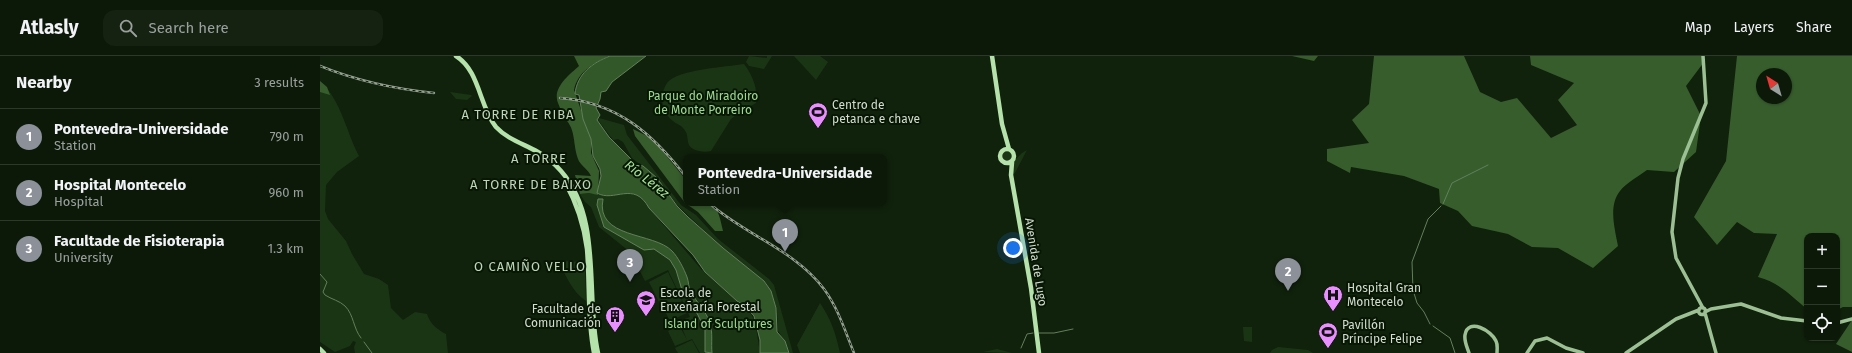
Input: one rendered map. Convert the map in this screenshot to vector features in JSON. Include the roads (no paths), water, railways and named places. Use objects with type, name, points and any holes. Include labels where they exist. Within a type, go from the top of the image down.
[{"type":"highway","points":[[992,56],[1002,124],[1003,150],[1000,153],[1000,158],[1005,164],[1012,162],[1014,155],[1009,149],[1002,124]]},
{"type":"highway","points":[[458,57],[474,79],[486,109],[495,126],[504,134],[550,160],[564,175],[572,188],[583,215],[590,248],[592,307],[598,353]]},
{"type":"highway","points":[[530,148],[549,162],[558,172],[569,190],[579,216],[587,249],[589,319],[594,353]]},
{"type":"highway","points":[[1003,150],[1009,149]]},
{"type":"highway","name":"Avenida de Lugo","points":[[1012,162],[1011,175],[1031,289],[1039,353]]},
{"type":"highway","name":"Avenida de Lugo","points":[[1005,164],[1011,175]]},
{"type":"highway","points":[[1036,353],[1037,336]]},
{"type":"highway","points":[[320,349],[324,353]]},
{"type":"main road","points":[[1703,56],[1706,103],[1683,159],[1678,178],[1672,232],[1676,258],[1706,320],[1716,353]]},
{"type":"main road","points":[[1696,297],[1702,311]]},
{"type":"main road","points":[[1693,313],[1697,309],[1698,304]]},
{"type":"main road","points":[[1626,353],[1676,319],[1693,313],[1737,304],[1745,305],[1781,318],[1804,321]]},
{"type":"main road","points":[[1840,322],[1852,319]]},
{"type":"main road","points":[[1469,353],[1465,338],[1466,333],[1469,328],[1476,326],[1484,329],[1493,336],[1497,343],[1497,353]]},
{"type":"main road","points":[[1527,353],[1533,343],[1543,338],[1549,338],[1566,348],[1583,353]]},
{"type":"water","name":"Río Lérez","points":[[610,56],[646,56],[612,82],[606,91],[601,92],[596,108],[600,115],[597,120],[609,137],[636,164],[643,166],[657,178],[677,206],[688,217],[764,281],[771,291],[776,308],[777,332],[785,341],[789,353],[760,353],[760,340],[754,316],[745,306],[737,301],[705,272],[693,255],[637,195],[624,194],[610,196],[597,193],[601,176],[600,169],[593,156],[591,139],[583,119],[579,95],[575,94],[576,87],[586,70],[597,62]]},
{"type":"water","points":[[598,199],[603,199],[603,212],[608,221],[617,228],[664,245],[676,256],[686,274],[693,296],[710,323],[712,334],[712,353],[705,352],[705,330],[698,315],[682,290],[676,270],[670,260],[654,249],[644,250],[604,227],[597,205]]},
{"type":"waterway","points":[[1443,204],[1452,183],[1488,165]]},
{"type":"waterway","points":[[1430,324],[1424,312],[1417,303],[1413,290],[1412,262],[1428,219],[1441,206]]},
{"type":"waterway","points":[[320,274],[327,282],[323,292],[325,295],[343,304],[348,310],[361,338]]},
{"type":"waterway","points":[[1433,326],[1450,338],[1455,353]]},
{"type":"waterway","points":[[1039,333],[1054,333],[1073,329]]},
{"type":"waterway","points":[[1021,348],[1027,334],[1033,333]]},
{"type":"waterway","points":[[364,342],[372,353]]},
{"type":"railway","points":[[320,66],[376,84],[434,93]]},
{"type":"railway","points":[[560,98],[599,106],[616,113],[647,134],[683,173]]},
{"type":"railway","points":[[713,206],[784,253],[812,275],[829,296],[841,320],[854,353]]},
{"type":"place","name":"Centro de petanca e chave","points":[[818,129]]},
{"type":"place","name":"Pontevedra-Universidade","points":[[785,252]]},
{"type":"place","name":"Facultade de Fisioterapia","points":[[630,282]]},
{"type":"place","name":"Hospital Montecelo","points":[[1288,291]]},
{"type":"place","name":"Hospital Gran Montecelo","points":[[1333,312]]},
{"type":"place","name":"Escola de Enxeñaría Forestal","points":[[646,317]]},
{"type":"place","name":"Facultade de Comunicación","points":[[615,333]]},
{"type":"place","name":"Pavillón Príncipe Felipe","points":[[1328,349]]},
{"type":"district","name":"A TORRE DE RIBA","points":[[518,114]]},
{"type":"district","name":"A TORRE","points":[[539,158]]},
{"type":"district","name":"A TORRE DE BAIXO","points":[[531,184]]},
{"type":"district","name":"O CAMIÑO VELLO","points":[[530,266]]},
{"type":"park label","name":"Parque do Miradoiro de Monte Porreiro","points":[[703,103]]},
{"type":"park label","name":"Island of Sculptures","points":[[718,324]]}]
